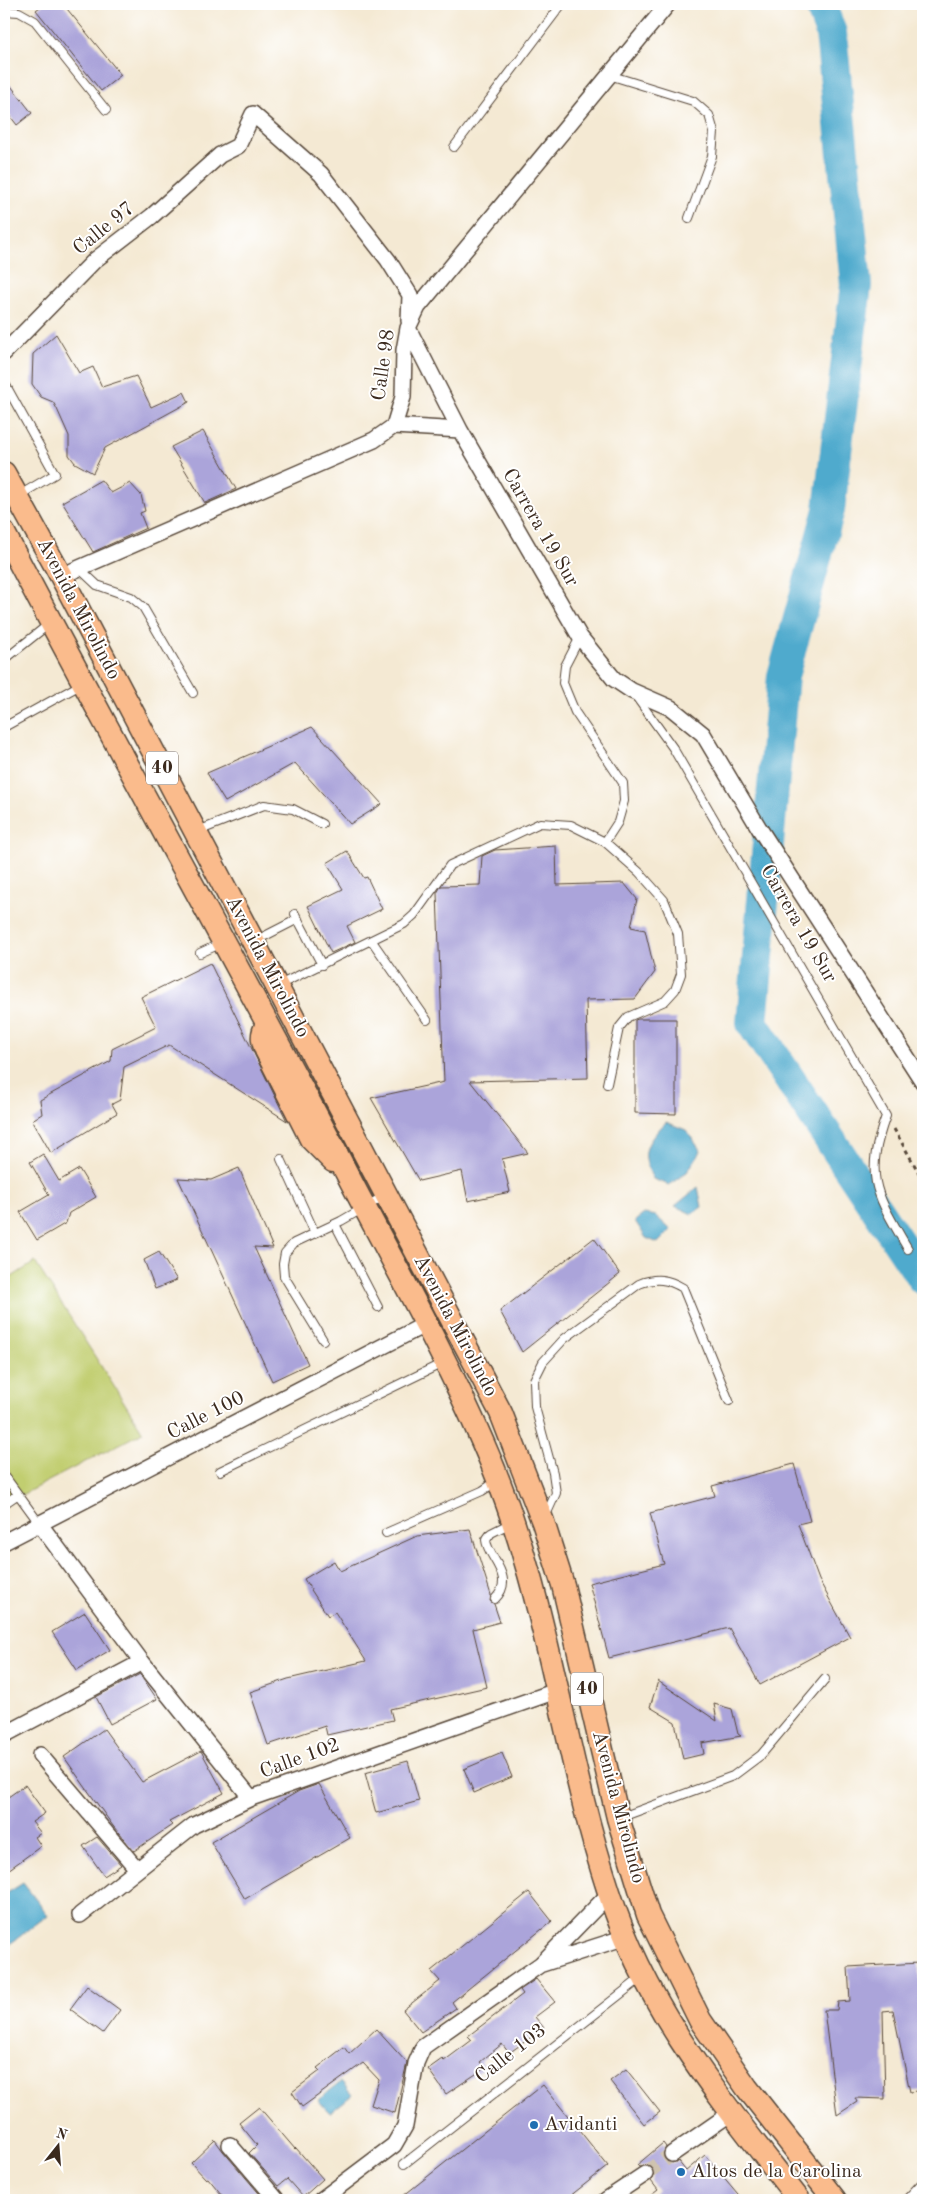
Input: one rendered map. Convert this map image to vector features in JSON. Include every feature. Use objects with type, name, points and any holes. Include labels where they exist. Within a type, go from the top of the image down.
[{"type":"main road","name":"Avenida Mirolindo","points":[[4,473],[17,496],[70,572],[196,832],[501,1414],[543,1522],[563,1585],[618,1818],[648,1915],[700,2020],[747,2088],[835,2200]]},
{"type":"main road","name":"Avenida Mirolindo","points":[[4,533],[268,1022],[262,1032],[266,1050],[303,1123],[312,1140],[326,1157],[345,1170],[426,1324],[499,1480],[539,1603],[590,1830],[609,1894],[643,1976],[673,2031],[699,2071],[799,2200]]},
{"type":"main road","points":[[345,1170],[368,1159],[406,1206],[440,1275],[442,1304]]},
{"type":"street","name":"Calle 98","points":[[70,572],[374,440],[394,426],[403,397],[404,350],[408,326],[418,307],[668,4]]},
{"type":"street","name":"Calle 97","points":[[4,353],[95,260],[152,216],[220,155],[238,146],[253,114],[321,174],[388,260],[410,295],[408,326]]},
{"type":"street","name":"Carrera 19 Sur","points":[[408,326],[460,430],[580,638],[614,679],[632,691],[671,708],[703,734],[759,828],[923,1082]]},
{"type":"street","points":[[394,426],[460,430]]},
{"type":"street","name":"Calle 100","points":[[4,1542],[426,1324]]},
{"type":"street","points":[[39,1523],[142,1662],[251,1798]]},
{"type":"street","points":[[4,1735],[142,1662]]},
{"type":"street","name":"Calle 102","points":[[80,1915],[137,1868],[194,1825],[251,1798],[559,1690]]},
{"type":"street","points":[[40,1755],[137,1868]]},
{"type":"street","points":[[321,2200],[394,2145],[400,2136],[405,2126],[418,2058],[423,2047],[541,1964],[609,1894]]},
{"type":"street","points":[[541,1964],[626,1938]]},
{"type":"street","points":[[672,2154],[732,2113]]},
{"type":"street","points":[[230,2145],[277,2200]]},
{"type":"street","points":[[606,2200],[645,2174]]},
{"type":"lane","points":[[454,147],[562,4]]},
{"type":"lane","points":[[4,11],[20,12],[35,21],[106,110]]},
{"type":"lane","points":[[609,75],[693,101],[709,115],[714,132],[712,156],[689,218]]},
{"type":"lane","points":[[4,382],[55,474],[17,496]]},
{"type":"lane","points":[[70,572],[97,585],[132,597],[143,607],[193,693]]},
{"type":"lane","points":[[4,660],[51,623]]},
{"type":"lane","points":[[580,638],[565,666],[563,683],[575,712],[623,783],[624,801],[620,815],[606,842]]},
{"type":"lane","points":[[4,727],[84,684]]},
{"type":"lane","name":"Carrera 19 Sur","points":[[632,691],[673,748],[886,1116]]},
{"type":"lane","points":[[196,832],[264,805],[293,809],[322,824]]},
{"type":"lane","points":[[277,986],[404,924],[414,915],[450,865],[540,823],[571,825],[606,842],[639,872],[664,900],[678,934],[680,974],[675,990],[665,1000],[628,1017],[619,1028],[607,1084]]},
{"type":"lane","points":[[253,941],[296,916],[322,964]]},
{"type":"lane","points":[[372,941],[427,1020]]},
{"type":"lane","points":[[200,953],[224,943]]},
{"type":"lane","points":[[886,1116],[879,1135],[873,1173],[879,1199],[908,1248]]},
{"type":"lane","points":[[281,1159],[315,1233]]},
{"type":"lane","points":[[323,1340],[284,1276],[282,1264],[285,1253],[294,1243],[335,1224],[386,1195]]},
{"type":"lane","points":[[335,1224],[378,1307]]},
{"type":"lane","points":[[543,1522],[556,1493],[553,1474],[535,1407],[534,1380],[543,1362],[564,1339],[639,1284],[650,1279],[669,1280],[683,1288],[729,1401]]},
{"type":"lane","points":[[220,1471],[444,1362]]},
{"type":"lane","points":[[4,1475],[39,1523]]},
{"type":"lane","points":[[386,1533],[482,1491],[499,1480]]},
{"type":"lane","points":[[4,1504],[18,1495]]},
{"type":"lane","points":[[495,1599],[501,1589],[501,1566],[486,1544],[486,1540],[491,1533],[514,1522]]},
{"type":"lane","points":[[618,1818],[733,1776],[761,1754],[825,1679]]},
{"type":"lane","name":"Calle 103","points":[[404,2164],[643,1976]]},
{"type":"lane","points":[[906,2200],[923,2182]]},
{"type":"path","points":[[886,1116],[923,1180]]},
{"type":"green space","points":[[35,1262],[143,1432],[4,1504],[4,1282]]},
{"type":"water","points":[[666,1122],[686,1130],[701,1151],[687,1172],[669,1185],[653,1179],[646,1162],[649,1142]]},
{"type":"water","points":[[698,1187],[702,1207],[692,1214],[675,1206]]},
{"type":"water","points":[[644,1214],[656,1216],[671,1230],[658,1243],[646,1238],[635,1221]]},
{"type":"water","points":[[23,1883],[48,1915],[10,1944],[4,1937],[4,1895]]},
{"type":"water","points":[[341,2082],[352,2095],[330,2113],[318,2100]]},
{"type":"building","points":[[44,4],[63,4],[121,75],[101,91],[36,10]]},
{"type":"building","points":[[4,77],[32,113],[17,125],[4,108]]},
{"type":"building","points":[[56,334],[79,373],[93,367],[102,387],[136,376],[151,407],[184,392],[189,402],[105,448],[93,473],[75,463],[69,455],[69,436],[57,409],[53,402],[41,397],[32,384],[33,354]]},
{"type":"building","points":[[203,431],[236,489],[205,503],[171,447]]},
{"type":"building","points":[[101,480],[111,493],[130,483],[141,495],[145,511],[140,513],[146,528],[93,552],[62,502]]},
{"type":"building","points":[[312,727],[382,804],[350,824],[295,763],[225,802],[207,773]]},
{"type":"building","points":[[556,846],[557,885],[624,883],[637,899],[631,927],[645,930],[655,972],[635,999],[586,1000],[588,1078],[470,1081],[528,1153],[502,1159],[510,1192],[468,1201],[462,1171],[419,1181],[371,1098],[444,1082],[437,893],[441,886],[480,885],[482,856],[495,850]]},
{"type":"building","points":[[347,851],[364,878],[367,877],[382,909],[347,926],[355,942],[331,953],[308,906],[343,889],[327,863]]},
{"type":"building","points":[[210,963],[287,1121],[169,1045],[124,1067],[120,1100],[112,1104],[117,1113],[51,1153],[32,1120],[42,1114],[40,1100],[111,1061],[112,1049],[156,1027],[141,997]]},
{"type":"building","points":[[676,1019],[676,1114],[635,1113],[635,1020]]},
{"type":"building","points":[[43,1154],[59,1181],[79,1169],[96,1197],[69,1213],[66,1223],[37,1240],[20,1212],[49,1195],[30,1162]]},
{"type":"building","points":[[239,1168],[273,1248],[254,1247],[308,1364],[272,1381],[178,1178],[211,1180]]},
{"type":"building","points":[[594,1238],[620,1274],[522,1352],[500,1311]]},
{"type":"building","points":[[159,1252],[177,1280],[155,1289],[144,1260]]},
{"type":"building","points":[[794,1464],[810,1521],[798,1524],[819,1580],[850,1637],[760,1685],[729,1628],[609,1658],[589,1583],[664,1564],[650,1513],[715,1496],[712,1486]]},
{"type":"building","points":[[470,1529],[491,1595],[490,1601],[494,1604],[500,1622],[473,1629],[487,1687],[390,1709],[393,1720],[327,1735],[325,1726],[268,1745],[250,1692],[288,1679],[366,1661],[335,1612],[328,1616],[304,1579],[334,1561],[340,1571],[417,1536]]},
{"type":"building","points":[[85,1612],[110,1650],[77,1670],[52,1632]]},
{"type":"building","points":[[140,1674],[157,1699],[110,1724],[96,1697]]},
{"type":"building","points":[[658,1681],[717,1721],[714,1704],[732,1709],[738,1734],[741,1736],[702,1743],[704,1754],[683,1759],[675,1722],[650,1707]]},
{"type":"building","points":[[104,1729],[142,1782],[201,1751],[224,1793],[169,1822],[172,1825],[134,1851],[113,1826],[64,1757]]},
{"type":"building","points":[[502,1753],[512,1777],[474,1793],[464,1769]]},
{"type":"building","points":[[408,1761],[419,1801],[376,1813],[365,1773]]},
{"type":"building","points":[[319,1784],[350,1838],[245,1899],[211,1842],[299,1791]]},
{"type":"building","points":[[25,1785],[45,1813],[32,1822],[41,1833],[35,1837],[41,1846],[4,1873],[4,1800]]},
{"type":"building","points":[[97,1837],[121,1865],[104,1876],[83,1846]]},
{"type":"building","points":[[529,1892],[552,1921],[452,2002],[456,2008],[421,2032],[403,2010],[440,1981],[431,1971]]},
{"type":"building","points":[[919,1963],[919,1979],[923,1979],[923,2090],[910,2092],[893,2010],[883,2011],[885,2099],[855,2098],[857,2102],[837,2115],[824,2010],[837,2010],[838,2002],[850,2001],[848,1967]]},
{"type":"building","points":[[536,1979],[555,2002],[535,2017],[544,2028],[509,2053],[502,2044],[480,2062],[485,2068],[446,2094],[428,2069],[442,2059],[444,2061],[472,2040],[468,2036],[523,1994],[520,1990]]},
{"type":"building","points":[[87,1986],[120,2010],[103,2033],[70,2009]]},
{"type":"building","points":[[376,2029],[407,2063],[395,2113],[371,2105],[379,2080],[363,2063],[302,2107],[292,2092],[320,2071],[317,2068],[344,2047],[349,2054]]},
{"type":"building","points":[[626,2069],[660,2112],[644,2124],[610,2081]]},
{"type":"building","name":"Avidanti","points":[[543,2085],[608,2166],[565,2200],[398,2200]]},
{"type":"building","points":[[259,2107],[323,2179],[303,2197],[287,2179],[278,2186],[249,2153],[257,2145],[239,2123]]},
{"type":"building","points":[[215,2140],[263,2198],[260,2200],[226,2200],[208,2178],[206,2179],[191,2163]]},
{"type":"building","name":"Altos de la Carolina","points":[[663,2143],[666,2147],[663,2154],[665,2160],[672,2163],[678,2161],[686,2171],[705,2155],[743,2200],[645,2200],[658,2190],[651,2181],[654,2173],[649,2165],[639,2167],[637,2165]]},
{"type":"waterway","points":[[820,4],[831,33],[856,285],[829,510],[783,676],[752,1023],[923,1279]]},
{"type":"tunnel","points":[[645,2174],[672,2154]]},
{"type":"place","name":"Avidanti","points":[[534,2125]]},
{"type":"place","name":"Altos de la Carolina","points":[[681,2172]]}]
